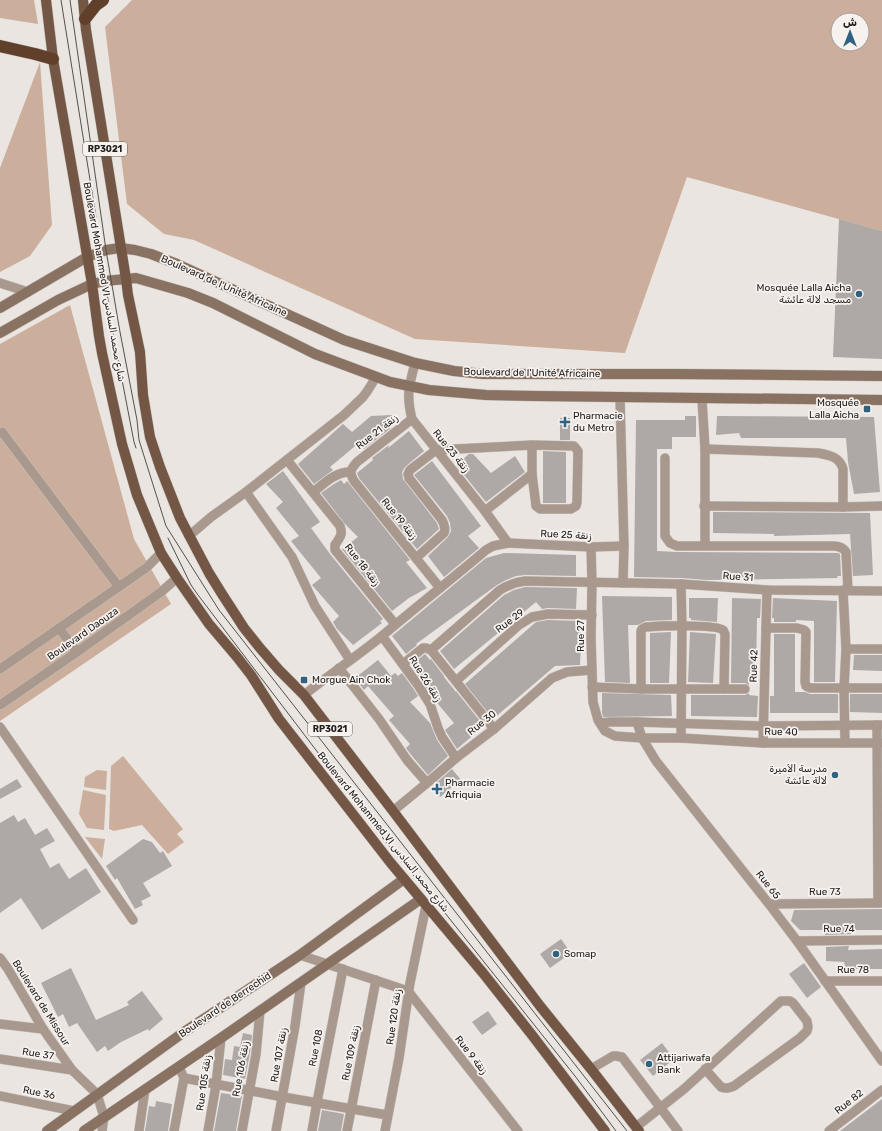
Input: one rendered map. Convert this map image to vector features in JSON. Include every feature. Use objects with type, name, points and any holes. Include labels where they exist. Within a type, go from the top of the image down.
[{"type":"highway","points":[[85,19],[96,5],[103,0]]},
{"type":"highway","points":[[0,46],[53,59]]},
{"type":"main road","name":"Boulevard Mohammed VI شارع محمد السادس","points":[[46,0],[53,59],[92,284],[99,336],[122,444],[137,495],[161,553],[176,578],[209,624],[238,657],[279,719],[404,879],[483,973],[606,1131]]},
{"type":"main road","name":"Boulevard Mohammed VI شارع محمد السادس","points":[[83,0],[120,248],[140,352],[143,395],[150,437],[169,492],[180,518],[222,594],[244,628],[274,664],[304,695],[540,1006],[638,1129]]},
{"type":"main road","name":"Boulevard de l'Unité Africaine","points":[[0,308],[87,257],[106,250],[120,248],[151,254],[196,272],[344,340],[415,363],[454,371],[483,374],[882,376]]},
{"type":"main road","name":"Boulevard de l'Unité Africaine","points":[[0,333],[58,300],[92,284],[105,281],[136,278],[213,302],[315,354],[390,382],[429,390],[486,394],[620,398],[882,400]]},
{"type":"main road","name":"Boulevard de Berrechid","points":[[47,1131],[184,1032],[300,955],[404,879]]},
{"type":"main road","points":[[84,1131],[329,964],[424,903]]},
{"type":"street","points":[[0,283],[28,292]]},
{"type":"street","name":"Rue 23 زنقة","points":[[415,363],[408,394],[408,406],[412,419],[485,511],[508,543]]},
{"type":"street","points":[[189,536],[211,517],[246,492],[344,415],[358,402],[376,377]]},
{"type":"street","points":[[620,398],[624,546],[623,583]]},
{"type":"street","points":[[702,399],[705,449],[705,545]]},
{"type":"street","name":"Rue 21 زنقة","points":[[350,472],[357,462],[412,419]]},
{"type":"street","points":[[2,432],[120,586]]},
{"type":"street","points":[[416,558],[445,531],[442,520],[408,476],[410,470],[436,450],[532,445],[576,447],[578,451],[576,506],[571,509],[540,509],[536,506],[532,474],[532,445]]},
{"type":"street","points":[[705,449],[818,453],[834,457],[842,464],[843,469],[843,507]]},
{"type":"street","points":[[665,458],[666,538],[670,543],[677,546],[840,546],[846,552],[844,743]]},
{"type":"street","name":"Rue 18 زنقة","points":[[287,460],[340,526],[342,533],[334,545],[335,550],[395,624]]},
{"type":"street","points":[[313,492],[338,473],[350,472]]},
{"type":"street","name":"Rue 19 زنقة","points":[[350,472],[354,481],[440,588]]},
{"type":"street","points":[[485,511],[532,474]]},
{"type":"street","points":[[246,492],[292,557],[315,606],[350,660]]},
{"type":"street","points":[[704,506],[882,506]]},
{"type":"street","name":"Rue 25 زنقة","points":[[304,695],[382,636],[486,550],[493,546],[508,543],[591,547],[624,546]]},
{"type":"street","name":"Rue 27","points":[[591,547],[592,687],[594,707],[600,723]]},
{"type":"street","name":"Boulevard Daouza","points":[[0,669],[146,568],[161,553]]},
{"type":"street","name":"Boulevard Daouza","points":[[0,705],[161,592],[176,578]]},
{"type":"street","name":"Rue 31","points":[[431,650],[500,590],[512,583],[525,581],[681,584],[767,590],[882,591]]},
{"type":"street","points":[[681,584],[681,738]]},
{"type":"street","name":"Rue 42","points":[[763,743],[767,590]]},
{"type":"street","name":"Rue 29","points":[[456,681],[520,625],[532,617],[548,614],[592,616]]},
{"type":"street","points":[[641,689],[642,629],[646,627],[682,626],[718,627],[723,630],[725,634],[724,689]]},
{"type":"street","points":[[58,628],[77,652]]},
{"type":"street","points":[[766,628],[797,628],[806,632],[806,686],[810,688],[882,688]]},
{"type":"street","name":"Rue 26 زنقة","points":[[382,636],[430,704],[442,737],[456,758]]},
{"type":"street","points":[[403,664],[423,648],[431,650],[494,729]]},
{"type":"street","points":[[846,649],[882,649]]},
{"type":"street","points":[[339,668],[379,719],[407,760],[427,783]]},
{"type":"street","name":"Rue 30","points":[[393,811],[456,758],[494,729],[552,678],[567,672],[592,670]]},
{"type":"street","points":[[592,687],[641,689],[745,689]]},
{"type":"street","name":"Rue 40","points":[[879,743],[763,743],[681,738],[642,738],[615,736],[605,731],[600,723],[638,722],[763,726],[880,725]]},
{"type":"street","name":"Rue 65","points":[[638,722],[642,738],[656,762],[797,941],[882,1062]]},
{"type":"street","points":[[880,725],[880,903]]},
{"type":"street","points":[[0,727],[133,920]]},
{"type":"street","name":"Rue 120 زنقة","points":[[385,1131],[399,1058],[408,992],[424,903]]},
{"type":"street","name":"Rue 73","points":[[769,904],[880,903]]},
{"type":"street","name":"Rue 74","points":[[797,941],[882,940]]},
{"type":"street","points":[[300,955],[408,992]]},
{"type":"street","name":"Boulevard de Missour","points":[[0,958],[43,1029],[72,1070],[97,1094]]},
{"type":"street","points":[[0,975],[8,969]]},
{"type":"street","name":"Rue 108","points":[[312,1131],[343,969]]},
{"type":"street","name":"Rue 109 زنقة","points":[[347,1131],[376,980]]},
{"type":"street","name":"Rue 78","points":[[825,981],[882,981]]},
{"type":"street","name":"Rue 107 زنقة","points":[[276,1131],[296,1026],[301,983]]},
{"type":"street","name":"Rue 9 زنقة","points":[[408,992],[518,1131]]},
{"type":"street","points":[[638,1129],[660,1108],[684,1089],[705,1069],[781,1001],[790,1001],[793,1003],[807,1021],[807,1031],[800,1038],[734,1086],[729,1088],[721,1087],[705,1069]]},
{"type":"street","name":"Rue 106 زنقة","points":[[242,1131],[248,1090],[256,1054],[260,1011]]},
{"type":"street","points":[[0,1024],[43,1029]]},
{"type":"street","name":"Rue 105 زنقة","points":[[208,1131],[216,1085],[221,1038]]},
{"type":"street","points":[[591,1069],[613,1056],[622,1057],[678,1131]]},
{"type":"street","name":"Rue 37","points":[[0,1059],[72,1070]]},
{"type":"street","points":[[174,1131],[184,1078],[179,1067]]},
{"type":"street","points":[[184,1078],[388,1115]]},
{"type":"street","points":[[140,1131],[146,1089]]},
{"type":"street","name":"Rue 82","points":[[829,1131],[882,1090]]},
{"type":"street","points":[[97,1094],[104,1117],[102,1131]]},
{"type":"street","name":"Rue 36","points":[[0,1096],[74,1111]]},
{"type":"shaded area","points":[[0,0],[34,0],[38,24],[0,18]]},
{"type":"shaded area","points":[[132,0],[882,0],[882,231],[687,177],[625,353],[415,339],[194,240],[164,234],[127,204],[105,27]]},
{"type":"shaded area","points":[[40,62],[52,225],[30,256],[0,272],[0,168]]},
{"type":"shaded area","points":[[70,305],[134,539],[171,604],[0,721],[0,344]]},
{"type":"shaded area","points":[[123,756],[183,829],[177,834],[184,842],[168,854],[142,825],[114,831],[109,829],[111,766]]},
{"type":"shaded area","points":[[97,770],[107,771],[106,790],[84,787],[85,777]]},
{"type":"shaded area","points":[[83,790],[106,795],[104,830],[87,828],[79,814]]},
{"type":"shaded area","points":[[85,837],[105,839],[102,859]]},
{"type":"building","name":"Mosquée Lalla Aicha مسجد لالة عائشة","points":[[839,219],[882,231],[882,359],[833,357]]},
{"type":"building","points":[[392,415],[391,428],[364,449],[360,442],[330,467],[333,470],[314,484],[298,464],[343,424],[352,432],[371,416]]},
{"type":"building","points":[[685,416],[696,416],[696,437],[672,437],[672,449],[657,449],[657,551],[838,553],[840,554],[841,576],[837,576],[838,578],[707,580],[634,577],[636,420],[685,420]]},
{"type":"building","points":[[717,416],[874,417],[880,492],[854,494],[848,462],[846,438],[741,438],[739,433],[716,435]]},
{"type":"building","points":[[560,418],[570,418],[570,440],[560,440]]},
{"type":"building","points":[[409,431],[424,451],[405,467],[402,472],[403,479],[437,523],[439,529],[417,549],[359,478],[357,473],[373,460],[372,458],[389,445],[388,448]]},
{"type":"building","points":[[543,451],[566,452],[566,503],[543,503]]},
{"type":"building","points":[[469,454],[473,454],[491,473],[515,456],[525,472],[486,502],[456,465]]},
{"type":"building","points":[[432,461],[481,526],[468,536],[479,548],[444,577],[428,556],[448,537],[451,531],[450,523],[447,516],[414,475]]},
{"type":"building","points":[[283,471],[320,522],[311,528],[330,554],[383,619],[380,621],[382,623],[353,645],[337,629],[333,622],[339,616],[312,585],[321,578],[291,541],[299,536],[276,508],[283,502],[266,484]]},
{"type":"building","points":[[341,480],[344,484],[347,481],[410,560],[406,562],[427,588],[409,598],[392,611],[342,549],[358,537],[345,524],[321,493]]},
{"type":"building","points":[[713,512],[870,513],[873,575],[853,576],[850,534],[774,536],[774,534],[713,533]]},
{"type":"building","points":[[504,553],[576,555],[576,576],[525,575],[516,576],[506,580],[416,644],[417,645],[406,654],[392,636],[486,558]]},
{"type":"building","points":[[525,587],[577,588],[576,609],[542,609],[536,602],[454,669],[440,651],[504,595]]},
{"type":"building","points":[[602,596],[672,597],[672,620],[646,621],[638,625],[628,625],[630,683],[605,682]]},
{"type":"building","points":[[689,598],[718,598],[717,622],[691,620],[691,618],[689,618]]},
{"type":"building","points":[[732,598],[761,599],[760,618],[757,618],[756,674],[749,674],[749,685],[745,683],[731,683]]},
{"type":"building","points":[[773,598],[837,601],[835,682],[814,682],[814,621],[796,620],[796,622],[774,622],[774,618],[772,618]]},
{"type":"building","points":[[548,620],[580,621],[580,665],[555,666],[493,719],[465,684],[536,622]]},
{"type":"building","points":[[671,632],[669,683],[650,683],[650,633]]},
{"type":"building","points":[[690,632],[716,634],[713,683],[688,682]]},
{"type":"building","points":[[774,634],[795,634],[795,692],[805,692],[810,694],[838,694],[838,713],[770,713],[770,696],[774,696]]},
{"type":"building","points":[[425,654],[430,660],[431,659],[484,726],[457,749],[445,730],[454,723],[433,698],[411,665]]},
{"type":"building","points":[[854,655],[882,655],[882,671],[853,670]]},
{"type":"building","points":[[378,660],[391,676],[395,673],[398,676],[402,673],[413,688],[418,696],[410,702],[430,723],[437,740],[448,756],[428,775],[406,748],[410,744],[389,720],[394,716],[368,686],[364,690],[355,678]]},
{"type":"building","points":[[602,693],[671,695],[672,716],[603,717]]},
{"type":"building","points":[[749,693],[749,695],[758,696],[757,717],[691,716],[691,695],[745,695]]},
{"type":"building","points":[[850,694],[882,694],[882,713],[850,712]]},
{"type":"building","points":[[452,769],[461,780],[440,797],[432,788]]},
{"type":"building","points":[[17,779],[22,787],[0,799],[0,789]]},
{"type":"building","points":[[14,815],[18,822],[25,818],[35,835],[47,828],[55,841],[40,849],[50,868],[59,863],[69,879],[86,868],[101,892],[42,930],[21,898],[0,913],[0,823]]},
{"type":"building","points":[[143,839],[152,842],[160,853],[163,851],[172,866],[143,883],[151,896],[141,901],[143,905],[135,909],[117,878],[115,880],[106,866]]},
{"type":"building","points":[[882,909],[882,930],[851,930],[851,934],[825,935],[825,930],[800,930],[791,921],[794,910]]},
{"type":"building","name":"Somap","points":[[561,939],[571,953],[550,968],[540,954]]},
{"type":"building","points":[[849,946],[848,950],[882,949],[882,969],[846,969],[844,962],[826,961],[826,947]]},
{"type":"building","points":[[804,963],[821,987],[807,998],[789,974]]},
{"type":"building","points":[[71,968],[96,1020],[129,1005],[127,1002],[142,991],[163,1019],[149,1031],[148,1029],[121,1042],[108,1051],[105,1046],[97,1052],[77,1023],[69,1027],[63,1014],[58,1017],[41,983]]},
{"type":"building","points":[[488,1011],[497,1024],[482,1035],[472,1022]]},
{"type":"building","points":[[243,1033],[252,1035],[245,1079],[223,1075],[225,1059],[232,1060],[234,1046],[240,1047]]},
{"type":"building","points":[[662,1043],[674,1059],[653,1076],[640,1060]]},
{"type":"building","points":[[221,1093],[242,1096],[236,1131],[214,1131]]},
{"type":"building","points":[[882,1099],[882,1131],[840,1131]]},
{"type":"building","points":[[156,1101],[172,1104],[168,1131],[145,1131],[149,1106],[155,1107]]},
{"type":"building","points":[[322,1110],[344,1114],[341,1131],[318,1131]]},
{"type":"tram line","points":[[61,0],[96,217]]},
{"type":"tram line","points":[[70,0],[106,250],[137,420],[139,440],[166,526],[219,610],[627,1131]]},
{"type":"tram line","points":[[103,267],[113,333],[136,448]]},
{"type":"tram line","points":[[168,538],[191,585],[198,595],[389,846],[445,913],[575,1076],[616,1131]]},
{"type":"place","name":"Mosquée Lalla Aicha مسجد لالة عائشة","points":[[859,294]]},
{"type":"place","name":"Mosquée Lalla Aicha","points":[[867,409]]},
{"type":"place","name":"Pharmacie du Metro","points":[[565,422]]},
{"type":"place","name":"Morgue Ain Chok","points":[[304,680]]},
{"type":"place","name":"مدرسة الأميرة لالة عائشة","points":[[835,775]]},
{"type":"place","name":"Pharmacie Afriquia","points":[[437,789]]},
{"type":"place","name":"Somap","points":[[556,954]]},
{"type":"place","name":"Attijariwafa Bank","points":[[649,1064]]}]
